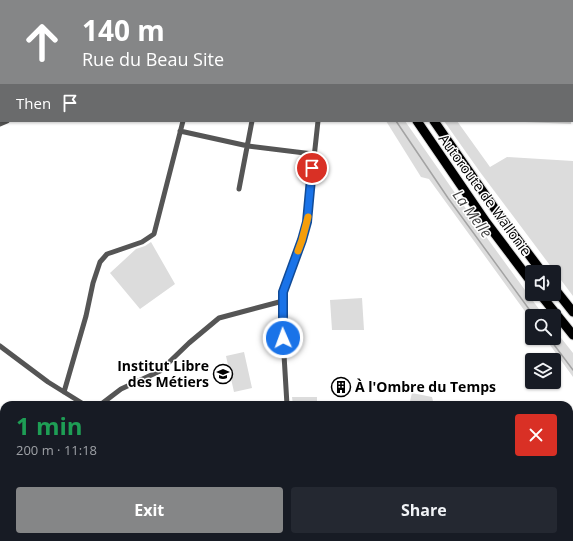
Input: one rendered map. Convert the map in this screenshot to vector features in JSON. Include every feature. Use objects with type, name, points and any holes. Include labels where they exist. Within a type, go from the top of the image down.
[{"type":"highway","name":"Autoroute de Wallonie","points":[[418,122],[486,222],[525,275]]},
{"type":"highway","name":"Autoroute de Wallonie","points":[[435,122],[497,212],[537,265]]},
{"type":"highway","points":[[561,297],[573,312]]},
{"type":"highway","points":[[546,301],[573,335]]},
{"type":"street","points":[[64,392],[100,262],[107,254],[142,242],[154,234],[183,122]]},
{"type":"street","points":[[239,189],[252,122]]},
{"type":"street","points":[[287,401],[283,338],[283,292],[307,222],[313,154],[318,122]]},
{"type":"street","points":[[180,132],[248,146],[313,154]]},
{"type":"street","points":[[105,401],[121,389],[160,371],[188,343],[219,318],[283,300]]},
{"type":"street","points":[[0,346],[35,372],[79,401]]},
{"type":"shaded area","points":[[387,122],[406,122],[525,290],[525,301],[533,301],[539,309],[525,309],[525,311],[429,179],[421,177]]},
{"type":"shaded area","points":[[445,122],[458,122],[490,167],[507,157],[573,161],[573,296],[561,280],[561,265],[550,265]]},
{"type":"shaded area","points":[[527,122],[571,122],[571,124]]},
{"type":"shaded area","points":[[151,242],[175,284],[140,309],[110,273],[136,249]]},
{"type":"shaded area","points":[[362,298],[364,330],[332,330],[330,300]]},
{"type":"shaded area","points":[[561,338],[573,353],[573,377],[561,360],[561,353],[556,353],[550,345],[561,345]]},
{"type":"shaded area","points":[[244,352],[252,388],[234,392],[226,356]]},
{"type":"shaded area","points":[[412,393],[432,397],[433,401],[410,401]]},
{"type":"shaded area","points":[[292,397],[317,397],[317,401],[292,401]]},
{"type":"waterway","name":"La Melle","points":[[397,122],[448,198],[529,309]]},
{"type":"waterway","name":"La Melle","points":[[554,345],[573,370]]},
{"type":"slow traffic","points":[[298,251],[308,217]]},
{"type":"place","name":"Institut Libre des Métiers","points":[[223,374]]},
{"type":"place","name":"À l'Ombre du Temps","points":[[341,387]]},
{"type":"route","points":[[283,338],[283,292],[307,222],[312,168]]}]
